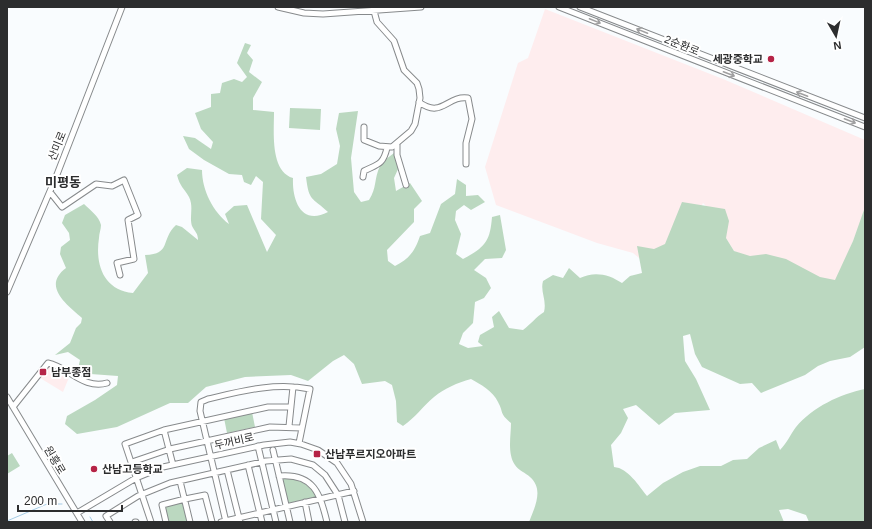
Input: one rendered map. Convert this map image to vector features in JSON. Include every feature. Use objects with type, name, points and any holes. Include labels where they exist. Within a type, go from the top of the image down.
[{"type":"street","name":"산미로","points":[[7,292],[50,192],[122,7]]},
{"type":"street","points":[[278,7],[317,14],[421,7]]},
{"type":"street","name":"2순환로","points":[[559,7],[865,127]]},
{"type":"street","name":"2순환로","points":[[580,7],[865,118]]},
{"type":"street","points":[[364,127],[364,140],[387,148],[392,148],[411,131],[418,115],[419,102],[417,83],[404,70],[394,41],[377,22],[374,11]]},
{"type":"street","points":[[419,102],[431,108],[437,109],[458,99],[468,98],[472,119],[466,143],[466,164]]},
{"type":"street","points":[[397,143],[397,155],[406,185]]},
{"type":"street","points":[[363,177],[364,171],[374,167],[383,160],[387,148]]},
{"type":"street","points":[[50,192],[62,206],[74,200],[96,184],[112,186],[124,180],[138,215],[128,220],[134,259],[117,263],[120,275]]},
{"type":"street","points":[[13,407],[48,363],[86,382],[101,385],[107,383]]},
{"type":"street","points":[[289,426],[293,387]]},
{"type":"street","points":[[299,443],[310,389],[293,387],[261,388],[204,400],[200,406],[202,422],[215,473],[224,522],[239,520],[260,513],[354,491]]},
{"type":"street","name":"원흥로","points":[[7,397],[82,522]]},
{"type":"street","points":[[151,522],[125,444],[164,430],[268,407],[291,406]]},
{"type":"street","points":[[132,462],[170,449],[254,430],[289,426],[302,428]]},
{"type":"street","points":[[164,430],[174,465]]},
{"type":"street","name":"두꺼비로","points":[[77,513],[136,478],[174,465],[279,442],[299,443],[318,450],[337,463],[354,491],[363,522]]},
{"type":"street","points":[[258,446],[276,522]]},
{"type":"street","points":[[273,450],[290,522]]},
{"type":"street","points":[[110,522],[106,516],[142,494],[180,481],[262,462],[275,460],[298,460],[312,465],[325,474],[338,495],[345,522]]},
{"type":"street","points":[[248,465],[262,522]]},
{"type":"street","points":[[227,470],[239,520]]},
{"type":"street","points":[[279,476],[291,476],[304,480],[315,488],[321,499],[327,522]]},
{"type":"street","points":[[180,481],[190,522]]},
{"type":"street","points":[[166,522],[162,505],[185,498],[205,495],[212,522]]},
{"type":"street","points":[[305,502],[309,522]]},
{"type":"shaded area","points":[[545,9],[723,79],[865,140],[865,211],[836,283],[761,262],[734,251],[726,238],[722,222],[703,203],[695,220],[672,251],[650,267],[633,253],[597,243],[496,205],[485,167],[518,63],[528,58]]},
{"type":"shaded area","name":"남부종점","points":[[50,364],[70,375],[63,392],[40,378]]},
{"type":"green space","points":[[245,43],[251,45],[247,53],[253,60],[249,72],[262,82],[253,98],[253,110],[274,112],[274,140],[277,159],[280,168],[293,178],[294,195],[300,208],[305,213],[311,216],[328,212],[310,195],[306,177],[321,174],[337,164],[340,146],[336,129],[339,113],[358,111],[351,158],[354,192],[361,202],[369,200],[372,196],[380,166],[394,153],[399,167],[394,178],[396,191],[410,183],[422,201],[414,209],[414,222],[387,250],[388,261],[395,266],[400,263],[411,254],[420,236],[430,233],[441,204],[455,194],[457,179],[466,185],[466,196],[478,195],[485,202],[471,210],[464,205],[456,211],[455,220],[461,234],[456,254],[463,259],[477,251],[488,238],[492,217],[500,215],[506,250],[502,258],[485,259],[474,270],[486,278],[491,288],[484,298],[475,302],[473,323],[463,333],[459,344],[468,348],[483,346],[478,342],[480,335],[494,327],[492,317],[499,311],[509,328],[523,330],[544,312],[545,304],[542,289],[543,281],[553,275],[563,278],[569,268],[580,278],[601,274],[612,277],[622,283],[630,276],[642,273],[637,246],[654,249],[665,244],[682,202],[725,209],[729,221],[726,238],[734,251],[750,256],[766,254],[786,259],[820,277],[835,280],[853,241],[865,207],[865,347],[850,357],[830,361],[818,366],[805,375],[761,393],[752,383],[740,384],[702,367],[695,354],[690,334],[683,336],[685,361],[696,379],[710,410],[675,413],[659,425],[636,405],[623,409],[628,418],[621,433],[611,445],[614,467],[619,468],[628,474],[647,496],[663,483],[683,472],[700,466],[721,466],[733,460],[747,459],[759,448],[776,440],[780,450],[785,445],[796,427],[810,413],[828,402],[846,394],[865,389],[865,522],[809,522],[806,515],[788,509],[779,510],[784,522],[529,522],[537,498],[537,487],[530,477],[515,465],[510,450],[511,423],[503,415],[496,398],[490,391],[471,379],[456,384],[434,397],[403,426],[397,422],[396,401],[392,385],[385,381],[362,384],[354,364],[344,355],[333,361],[308,381],[291,375],[245,377],[206,387],[188,403],[170,403],[117,427],[77,434],[65,424],[67,416],[117,385],[118,376],[77,373],[80,360],[68,352],[55,355],[70,343],[76,328],[81,323],[82,318],[69,307],[56,288],[56,281],[59,275],[66,268],[60,254],[61,247],[70,240],[69,233],[62,223],[65,215],[84,204],[96,216],[101,225],[98,257],[103,274],[114,287],[133,293],[148,273],[145,255],[159,252],[165,245],[168,236],[176,225],[182,227],[198,240],[197,234],[191,223],[189,197],[181,185],[177,175],[187,168],[202,170],[206,193],[213,207],[229,224],[225,214],[234,206],[247,205],[267,252],[276,235],[261,219],[263,182],[256,176],[251,185],[244,182],[242,175],[229,174],[204,160],[189,149],[183,136],[195,138],[211,149],[213,142],[201,129],[195,113],[211,107],[211,94],[220,93],[222,83],[234,79],[242,82],[247,77],[237,63]]},
{"type":"green space","points":[[290,108],[321,109],[320,130],[289,128]]},
{"type":"green space","points":[[252,412],[255,427],[227,433],[224,418]]},
{"type":"green space","points":[[12,453],[20,466],[7,474],[7,456]]},
{"type":"green space","points":[[283,478],[293,479],[306,484],[317,495],[316,497],[289,503],[286,501]]},
{"type":"green space","points":[[181,500],[184,504],[188,522],[168,522],[164,509],[167,505]]},
{"type":"waterway","points":[[7,521],[47,504],[62,504]]},
{"type":"waterway","points":[[90,517],[93,522]]},
{"type":"place","name":"세광중학교","points":[[771,59]]},
{"type":"place","name":"남부종점","points":[[43,372]]},
{"type":"place","name":"산남푸르지오아파트","points":[[317,454]]},
{"type":"place","name":"산남고등학교","points":[[94,469]]},
{"type":"district","name":"미평동","points":[[63,182]]}]
